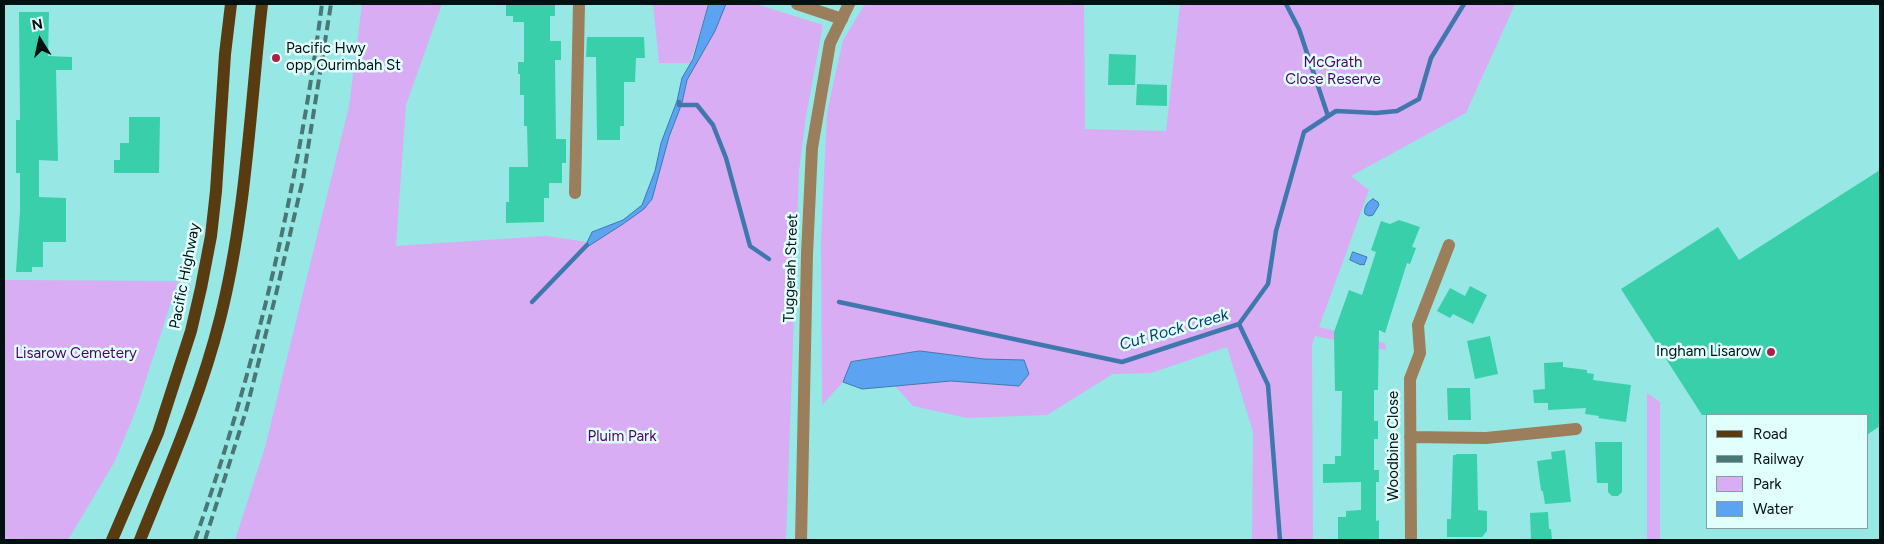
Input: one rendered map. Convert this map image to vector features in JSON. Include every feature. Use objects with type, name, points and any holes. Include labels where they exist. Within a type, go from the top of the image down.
[{"type":"main road","name":"Pacific Highway","points":[[112,540],[158,432],[191,331],[201,288],[211,236],[216,191],[225,54],[231,4]]},
{"type":"main road","points":[[140,540],[203,378],[220,319],[244,192],[262,4]]},
{"type":"street","points":[[575,193],[579,4]]},
{"type":"street","points":[[797,4],[842,19]]},
{"type":"street","name":"Tuggerah Street","points":[[801,540],[807,254],[812,148],[830,43],[849,4]]},
{"type":"street","name":"Woodbine Close","points":[[1411,540],[1410,379],[1420,353],[1418,325],[1448,245]]},
{"type":"street","points":[[1410,438],[1486,438],[1576,429]]},
{"type":"green space","name":"Pluim Park","points":[[362,4],[442,4],[406,105],[396,246],[546,236],[587,242],[585,247],[644,209],[682,103],[687,80],[726,4],[756,4],[823,25],[806,116],[799,171],[786,540],[235,540],[265,447],[349,106]]},
{"type":"green space","points":[[653,4],[709,4],[690,63],[659,63]]},
{"type":"green space","name":"McGrath Close Reserve","points":[[865,4],[1084,4],[1085,129],[1166,131],[1180,4],[1515,4],[1466,113],[1351,176],[1369,190],[1319,327],[1385,343],[1386,350],[1315,336],[1312,344],[1313,540],[1252,540],[1253,432],[1227,347],[1151,373],[1113,374],[1047,415],[967,418],[913,406],[895,386],[951,381],[1019,386],[1024,360],[984,359],[920,351],[851,362],[843,382],[822,405],[821,241],[827,112],[843,40]]},
{"type":"green space","name":"Lisarow Cemetery","points":[[4,280],[178,281],[136,410],[115,461],[68,540],[4,540]]},
{"type":"green space","points":[[1647,393],[1660,402],[1660,540],[1647,540]]},
{"type":"water","points":[[709,4],[726,4],[715,31],[687,80],[682,103],[669,137],[652,199],[644,209],[584,249],[592,232],[623,220],[642,205],[655,171],[661,143],[677,101],[682,78],[693,59]]},
{"type":"water","points":[[1373,199],[1379,205],[1373,215],[1369,216],[1365,214],[1365,207]]},
{"type":"water","points":[[1353,252],[1367,257],[1364,265],[1350,260]]},
{"type":"water","points":[[920,351],[984,359],[1024,360],[1029,374],[1019,386],[951,381],[862,389],[843,382],[851,362]]},
{"type":"building","points":[[506,4],[555,4],[555,16],[550,16],[550,41],[561,41],[561,60],[555,60],[556,139],[566,139],[566,163],[562,163],[562,183],[549,183],[549,198],[544,198],[544,222],[506,223],[506,202],[509,202],[509,167],[528,167],[527,126],[524,126],[524,95],[520,95],[520,74],[518,74],[518,62],[524,62],[524,22],[513,22],[513,16],[506,16]]},
{"type":"building","points":[[19,12],[49,12],[48,56],[72,57],[72,70],[56,70],[58,161],[39,160],[39,197],[66,198],[66,242],[43,242],[43,267],[32,267],[32,272],[16,272],[20,211],[20,173],[16,173],[16,120],[20,120]]},
{"type":"building","points":[[587,37],[644,37],[645,58],[636,58],[635,82],[624,82],[624,126],[620,126],[620,140],[597,140],[596,57],[586,57]]},
{"type":"building","points":[[1109,54],[1136,55],[1135,85],[1108,85]]},
{"type":"building","points":[[1137,84],[1167,85],[1167,106],[1136,105]]},
{"type":"building","points":[[129,117],[160,117],[159,173],[114,173],[114,160],[120,160],[120,143],[129,143]]},
{"type":"building","name":"Ingham Lisarow","points":[[1880,170],[1880,426],[1869,433],[1869,414],[1702,415],[1621,289],[1718,227],[1739,260]]},
{"type":"building","points":[[1399,220],[1420,227],[1412,247],[1416,248],[1410,264],[1407,263],[1385,333],[1379,330],[1378,390],[1374,390],[1374,421],[1378,421],[1378,439],[1374,439],[1374,470],[1379,470],[1379,482],[1376,482],[1376,521],[1379,520],[1379,540],[1338,540],[1338,517],[1346,517],[1346,511],[1361,510],[1361,482],[1323,483],[1323,464],[1335,464],[1335,456],[1341,456],[1342,391],[1335,391],[1334,332],[1349,290],[1362,295],[1376,252],[1371,250],[1381,221],[1390,224]]},
{"type":"building","points":[[1470,286],[1487,295],[1473,324],[1453,314],[1450,318],[1437,311],[1450,288],[1465,296]]},
{"type":"building","points":[[1490,336],[1498,374],[1475,379],[1467,341]]},
{"type":"building","points":[[1563,362],[1563,367],[1587,370],[1587,373],[1594,374],[1593,380],[1631,385],[1626,422],[1585,414],[1586,408],[1548,410],[1548,403],[1534,403],[1533,390],[1545,389],[1544,363]]},
{"type":"building","points":[[1447,388],[1470,388],[1471,420],[1448,420]]},
{"type":"building","points":[[1595,442],[1622,442],[1622,492],[1618,496],[1612,496],[1608,492],[1608,483],[1597,483]]},
{"type":"building","points":[[1565,450],[1571,502],[1545,504],[1537,461],[1552,459],[1551,452]]},
{"type":"building","points":[[1477,454],[1478,510],[1487,511],[1487,531],[1482,537],[1447,537],[1447,519],[1451,519],[1453,455]]},
{"type":"building","points":[[1548,512],[1552,540],[1531,540],[1530,513]]},
{"type":"waterway","points":[[1286,4],[1299,29],[1328,116]]},
{"type":"waterway","points":[[1239,324],[1268,284],[1276,231],[1304,132],[1336,111],[1376,113],[1397,111],[1419,99],[1431,58],[1464,4]]},
{"type":"waterway","name":"Cut Rock Creek","points":[[679,102],[679,105],[697,105],[713,125],[726,158],[750,246],[769,259]]},
{"type":"waterway","points":[[532,302],[587,245]]},
{"type":"waterway","name":"Cut Rock Creek","points":[[839,302],[1122,362],[1239,324],[1268,385],[1280,540]]},
{"type":"railway","points":[[195,540],[237,409],[272,275],[301,140],[322,4]]},
{"type":"railway","points":[[205,540],[246,411],[276,294],[303,179],[331,4]]},
{"type":"place","name":"Pacific Hwy opp Ourimbah St","points":[[276,58]]},
{"type":"place","name":"Ingham Lisarow","points":[[1771,352]]}]
